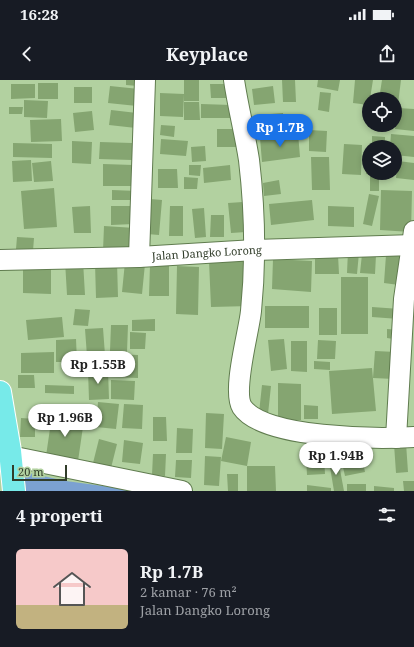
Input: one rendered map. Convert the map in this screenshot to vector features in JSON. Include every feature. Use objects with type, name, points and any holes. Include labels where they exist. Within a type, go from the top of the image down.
[{"type":"main road","points":[[0,392],[7,451],[14,491]]},
{"type":"street","points":[[139,257],[145,80]]},
{"type":"street","points":[[234,80],[249,160],[255,250],[249,331],[239,385],[242,406],[249,414],[259,420],[279,427],[319,434],[405,438],[407,358],[404,299],[413,241]]},
{"type":"street","name":"Jalan Dangko Lorong","points":[[0,260],[139,257],[413,241]]},
{"type":"street","points":[[7,451],[182,491]]},
{"type":"water","points":[[24,472],[66,481],[140,491],[26,491]]},
{"type":"building","points":[[126,80],[139,80],[138,86],[126,85]]},
{"type":"building","points":[[184,80],[199,80],[199,101],[184,101]]},
{"type":"building","points":[[282,80],[295,80],[296,102],[283,102]]},
{"type":"building","points":[[318,80],[340,80],[338,91],[317,87]]},
{"type":"building","points":[[355,80],[373,80],[371,92],[362,92],[362,104],[353,103]]},
{"type":"building","points":[[382,80],[401,80],[400,92],[380,92]]},
{"type":"building","points":[[38,83],[58,83],[58,99],[38,99]]},
{"type":"building","points":[[11,84],[35,84],[35,98],[11,99]]},
{"type":"building","points":[[210,84],[234,84],[234,98],[211,98]]},
{"type":"building","points":[[110,86],[139,89],[137,106],[108,103]]},
{"type":"building","points":[[273,86],[275,103],[254,105],[252,89]]},
{"type":"building","points":[[74,87],[92,87],[92,103],[74,103]]},
{"type":"building","points":[[320,92],[331,93],[329,112],[318,110]]},
{"type":"building","points":[[160,93],[184,94],[183,117],[160,116]]},
{"type":"building","points":[[24,100],[48,101],[47,118],[24,117]]},
{"type":"building","points":[[184,102],[199,102],[200,120],[184,120]]},
{"type":"building","points":[[201,104],[231,105],[231,118],[201,118]]},
{"type":"building","points":[[9,107],[23,107],[22,114],[9,114]]},
{"type":"building","points":[[402,108],[414,109],[414,131],[402,130]]},
{"type":"building","points":[[111,110],[137,113],[136,128],[109,125]]},
{"type":"building","points":[[92,111],[94,130],[75,132],[73,113]]},
{"type":"building","points":[[283,113],[284,128],[258,129],[258,115]]},
{"type":"building","points":[[61,119],[62,141],[31,142],[30,120]]},
{"type":"building","points":[[161,125],[175,126],[174,137],[160,135]]},
{"type":"building","points":[[217,129],[237,129],[237,147],[217,147]]},
{"type":"building","points":[[309,130],[327,131],[326,152],[309,151]]},
{"type":"building","points":[[298,133],[300,157],[262,162],[260,138]]},
{"type":"building","points":[[391,134],[414,136],[414,157],[402,156],[402,140],[391,140]]},
{"type":"building","points":[[372,136],[385,137],[385,140],[372,140]]},
{"type":"building","points":[[161,139],[188,141],[186,156],[160,154]]},
{"type":"building","points":[[72,141],[92,142],[91,164],[72,163]]},
{"type":"building","points":[[100,142],[132,143],[132,160],[99,159]]},
{"type":"building","points":[[13,143],[52,144],[52,158],[13,157]]},
{"type":"building","points":[[344,144],[362,145],[361,175],[342,174]]},
{"type":"building","points":[[205,146],[206,161],[192,162],[191,147]]},
{"type":"building","points":[[311,157],[329,157],[330,190],[312,190]]},
{"type":"building","points":[[31,160],[32,181],[13,182],[12,161]]},
{"type":"building","points":[[51,161],[53,181],[34,182],[32,163]]},
{"type":"building","points":[[402,162],[414,163],[414,180],[402,179]]},
{"type":"building","points":[[103,164],[133,165],[132,186],[103,186]]},
{"type":"building","points":[[189,165],[201,165],[200,176],[189,175]]},
{"type":"building","points":[[230,165],[231,180],[204,183],[203,168]]},
{"type":"building","points":[[158,169],[177,169],[178,188],[158,188]]},
{"type":"building","points":[[184,177],[198,178],[197,189],[184,189]]},
{"type":"building","points":[[279,180],[281,194],[264,196],[263,183]]},
{"type":"building","points":[[370,180],[379,180],[379,191],[370,191]]},
{"type":"building","points":[[54,188],[57,227],[24,229],[21,191]]},
{"type":"building","points":[[112,190],[137,191],[137,200],[112,200]]},
{"type":"building","points":[[381,190],[412,191],[411,232],[380,230]]},
{"type":"building","points":[[369,194],[379,196],[372,226],[363,224]]},
{"type":"building","points":[[150,199],[162,200],[159,235],[147,234]]},
{"type":"building","points":[[312,200],[314,220],[271,225],[269,204]]},
{"type":"building","points":[[243,202],[246,232],[231,233],[228,203]]},
{"type":"building","points":[[90,206],[91,233],[74,233],[72,207]]},
{"type":"building","points":[[111,206],[133,206],[134,224],[111,225]]},
{"type":"building","points":[[170,206],[183,206],[183,236],[169,236]]},
{"type":"building","points":[[328,206],[354,207],[354,227],[328,226]]},
{"type":"building","points":[[204,208],[206,237],[195,238],[192,209]]},
{"type":"building","points":[[211,215],[224,215],[224,237],[210,237]]},
{"type":"building","points":[[104,226],[135,228],[134,251],[103,251]]},
{"type":"building","points":[[17,237],[34,238],[33,251],[16,249]]},
{"type":"building","points":[[348,251],[359,253],[357,274],[347,273]]},
{"type":"building","points":[[362,254],[376,255],[375,274],[360,273]]},
{"type":"building","points":[[338,255],[339,274],[315,274],[315,256]]},
{"type":"building","points":[[386,255],[400,256],[399,285],[384,283]]},
{"type":"building","points":[[273,259],[312,261],[311,292],[272,289]]},
{"type":"building","points":[[248,260],[250,306],[211,307],[209,261]]},
{"type":"building","points":[[65,261],[83,261],[85,295],[67,295]]},
{"type":"building","points":[[117,262],[118,297],[96,298],[95,263]]},
{"type":"building","points":[[125,262],[145,264],[142,294],[122,292]]},
{"type":"building","points":[[23,263],[51,264],[51,294],[23,293]]},
{"type":"building","points":[[150,265],[169,265],[169,296],[149,296]]},
{"type":"building","points":[[177,266],[199,267],[198,315],[176,314]]},
{"type":"building","points":[[341,277],[368,277],[368,334],[341,334]]},
{"type":"building","points":[[265,306],[309,306],[309,328],[265,328]]},
{"type":"building","points":[[372,307],[400,309],[399,319],[372,317]]},
{"type":"building","points":[[319,308],[337,308],[337,335],[319,335]]},
{"type":"building","points":[[75,309],[90,310],[88,326],[73,325]]},
{"type":"building","points":[[62,317],[64,337],[28,340],[26,320]]},
{"type":"building","points":[[155,319],[155,331],[132,331],[132,320]]},
{"type":"building","points":[[111,325],[128,325],[127,352],[110,351]]},
{"type":"building","points":[[103,328],[105,355],[87,356],[85,329]]},
{"type":"building","points":[[387,329],[401,330],[400,340],[387,338]]},
{"type":"building","points":[[130,332],[146,333],[145,349],[130,349]]},
{"type":"building","points":[[76,339],[77,362],[56,362],[56,340]]},
{"type":"building","points":[[284,339],[287,369],[271,371],[268,340]]},
{"type":"building","points":[[318,340],[336,341],[335,359],[317,359]]},
{"type":"building","points":[[291,341],[307,341],[307,372],[291,371]]},
{"type":"building","points":[[375,351],[396,352],[394,379],[373,378]]},
{"type":"building","points":[[54,352],[54,373],[21,373],[21,353]]},
{"type":"building","points":[[110,354],[138,355],[138,378],[110,377]]},
{"type":"building","points":[[314,361],[330,362],[330,370],[314,369]]},
{"type":"building","points":[[372,368],[376,411],[332,414],[329,371]]},
{"type":"building","points":[[88,370],[108,370],[109,399],[89,400]]},
{"type":"building","points":[[18,375],[34,375],[35,388],[18,388]]},
{"type":"building","points":[[111,380],[135,381],[134,400],[111,399]]},
{"type":"building","points":[[278,383],[301,384],[301,420],[278,420]]},
{"type":"building","points":[[45,385],[74,386],[74,394],[45,393]]},
{"type":"building","points":[[262,385],[271,386],[268,414],[259,413]]},
{"type":"building","points":[[98,402],[119,404],[116,429],[96,427]]},
{"type":"building","points":[[124,404],[143,405],[142,429],[122,428]]},
{"type":"building","points":[[304,405],[318,406],[318,419],[304,419]]},
{"type":"building","points":[[206,413],[224,414],[222,449],[205,448]]},
{"type":"building","points":[[52,415],[84,420],[78,461],[46,456]]},
{"type":"building","points":[[153,417],[166,417],[167,441],[153,441]]},
{"type":"building","points":[[21,418],[35,419],[35,437],[20,437]]},
{"type":"building","points":[[177,428],[193,429],[192,453],[176,453]]},
{"type":"building","points":[[226,437],[251,442],[247,466],[221,461]]},
{"type":"building","points":[[99,439],[117,444],[111,468],[93,463]]},
{"type":"building","points":[[124,440],[143,443],[140,464],[122,462]]},
{"type":"building","points":[[305,440],[323,440],[325,474],[307,475]]},
{"type":"building","points":[[359,442],[365,472],[345,476],[338,446]]},
{"type":"building","points":[[406,443],[408,472],[396,473],[394,444]]},
{"type":"building","points":[[153,454],[166,454],[165,476],[152,475]]},
{"type":"building","points":[[205,456],[221,457],[219,486],[204,485]]},
{"type":"building","points":[[338,459],[344,491],[334,491],[329,461]]},
{"type":"building","points":[[176,460],[192,460],[191,478],[175,477]]},
{"type":"building","points":[[247,466],[275,466],[276,491],[247,491]]},
{"type":"building","points":[[227,474],[238,474],[238,491],[228,491]]},
{"type":"building","points":[[403,481],[414,481],[414,491],[404,491]]},
{"type":"building","points":[[347,484],[366,484],[366,491],[347,491]]},
{"type":"building","points":[[307,485],[331,488],[331,491],[307,491]]},
{"type":"building","points":[[374,486],[394,488],[394,491],[374,491]]}]
